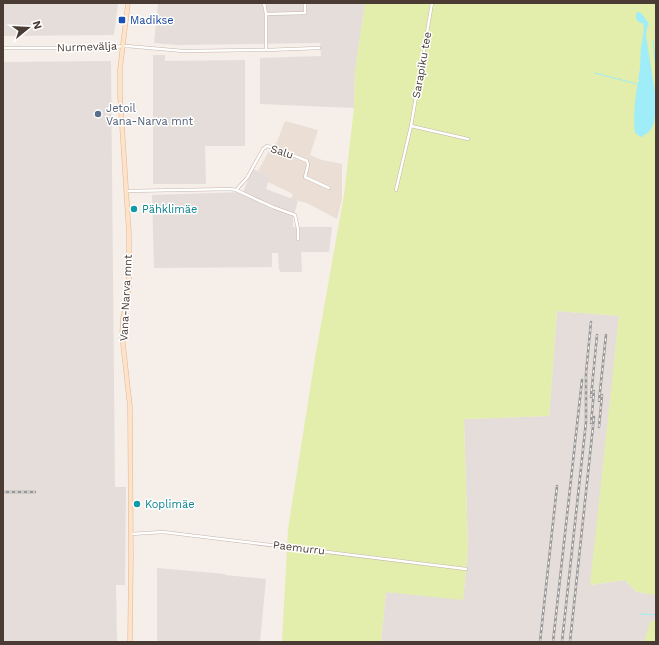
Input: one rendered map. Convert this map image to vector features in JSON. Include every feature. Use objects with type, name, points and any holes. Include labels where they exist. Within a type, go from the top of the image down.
[{"type":"main road","name":"Vana-Narva mnt","points":[[128,3],[120,69],[120,95],[129,234],[129,288],[123,318],[122,335],[130,407],[130,642]]},
{"type":"street","points":[[264,3],[264,10],[266,14],[266,50]]},
{"type":"street","points":[[266,14],[305,13],[305,3]]},
{"type":"street","name":"Sarapiku tee","points":[[396,190],[411,126],[432,3]]},
{"type":"street","name":"Nurmevälja","points":[[3,48],[95,48],[123,46]]},
{"type":"street","points":[[123,46],[183,50],[266,50],[319,48]]},
{"type":"street","points":[[411,126],[468,139]]},
{"type":"street","name":"Salu","points":[[236,190],[247,178],[263,149],[267,146],[278,149],[307,162],[308,165],[305,177],[329,188]]},
{"type":"street","points":[[127,191],[236,190],[273,207],[295,215],[298,239]]},
{"type":"street","name":"Paemurru","points":[[131,534],[163,532],[466,569]]},
{"type":"shaded area","points":[[3,3],[118,3],[114,34],[3,36]]},
{"type":"shaded area","points":[[158,3],[365,3],[355,71],[354,108],[260,104],[260,58],[321,56],[320,43],[176,45],[154,43]]},
{"type":"shaded area","points":[[153,55],[165,55],[165,61],[245,60],[245,146],[205,146],[206,184],[153,184]]},
{"type":"shaded area","points":[[111,61],[115,487],[126,487],[125,585],[116,585],[117,642],[3,642],[3,62]]},
{"type":"shaded area","points":[[285,121],[318,130],[310,155],[322,160],[342,164],[342,199],[337,219],[307,203],[291,199],[293,194],[268,182],[270,176],[258,171],[270,149],[277,142]]},
{"type":"shaded area","points":[[253,169],[270,176],[266,189],[298,201],[293,218],[293,227],[332,227],[329,252],[301,252],[302,272],[281,272],[279,270],[278,253],[272,253],[272,267],[154,268],[152,195],[243,192]]},
{"type":"shaded area","points":[[557,311],[619,316],[591,585],[625,580],[637,592],[656,595],[656,642],[381,642],[386,592],[463,599],[468,551],[464,419],[549,416]]},
{"type":"shaded area","points":[[157,568],[266,579],[260,642],[157,642]]},
{"type":"green space","points":[[365,3],[656,3],[656,595],[637,592],[625,580],[590,585],[619,316],[557,311],[549,416],[464,419],[468,551],[463,600],[386,592],[381,642],[282,642],[288,529],[315,358],[344,195],[354,108],[355,71]]},
{"type":"green space","points":[[653,620],[656,621],[656,642],[644,642],[650,622]]},
{"type":"water","points":[[639,12],[649,24],[646,36],[656,107],[654,123],[649,132],[641,137],[635,133],[634,120],[636,95],[638,82],[640,80],[638,79],[644,29],[643,23],[640,23],[636,19],[636,13]]},
{"type":"waterway","points":[[653,40],[656,70]]},
{"type":"waterway","points":[[595,73],[637,84]]},
{"type":"waterway","points":[[640,614],[656,615]]},
{"type":"railway","points":[[562,642],[586,422],[586,373],[591,322]]},
{"type":"railway","points":[[591,397],[597,335]]},
{"type":"railway","points":[[599,401],[606,335]]},
{"type":"railway","points":[[553,642],[582,380]]},
{"type":"railway","points":[[591,423],[594,391]]},
{"type":"railway","points":[[599,427],[602,395]]},
{"type":"railway","points":[[570,642],[594,417]]},
{"type":"railway","points":[[540,642],[557,486]]},
{"type":"railway","points":[[3,492],[35,492]]},
{"type":"place","name":"Madikse","points":[[122,20]]},
{"type":"place","name":"Jetoil Vana-Narva mnt","points":[[98,114]]},
{"type":"place","name":"Pähklimäe","points":[[134,209]]},
{"type":"place","name":"Koplimäe","points":[[137,504]]}]
